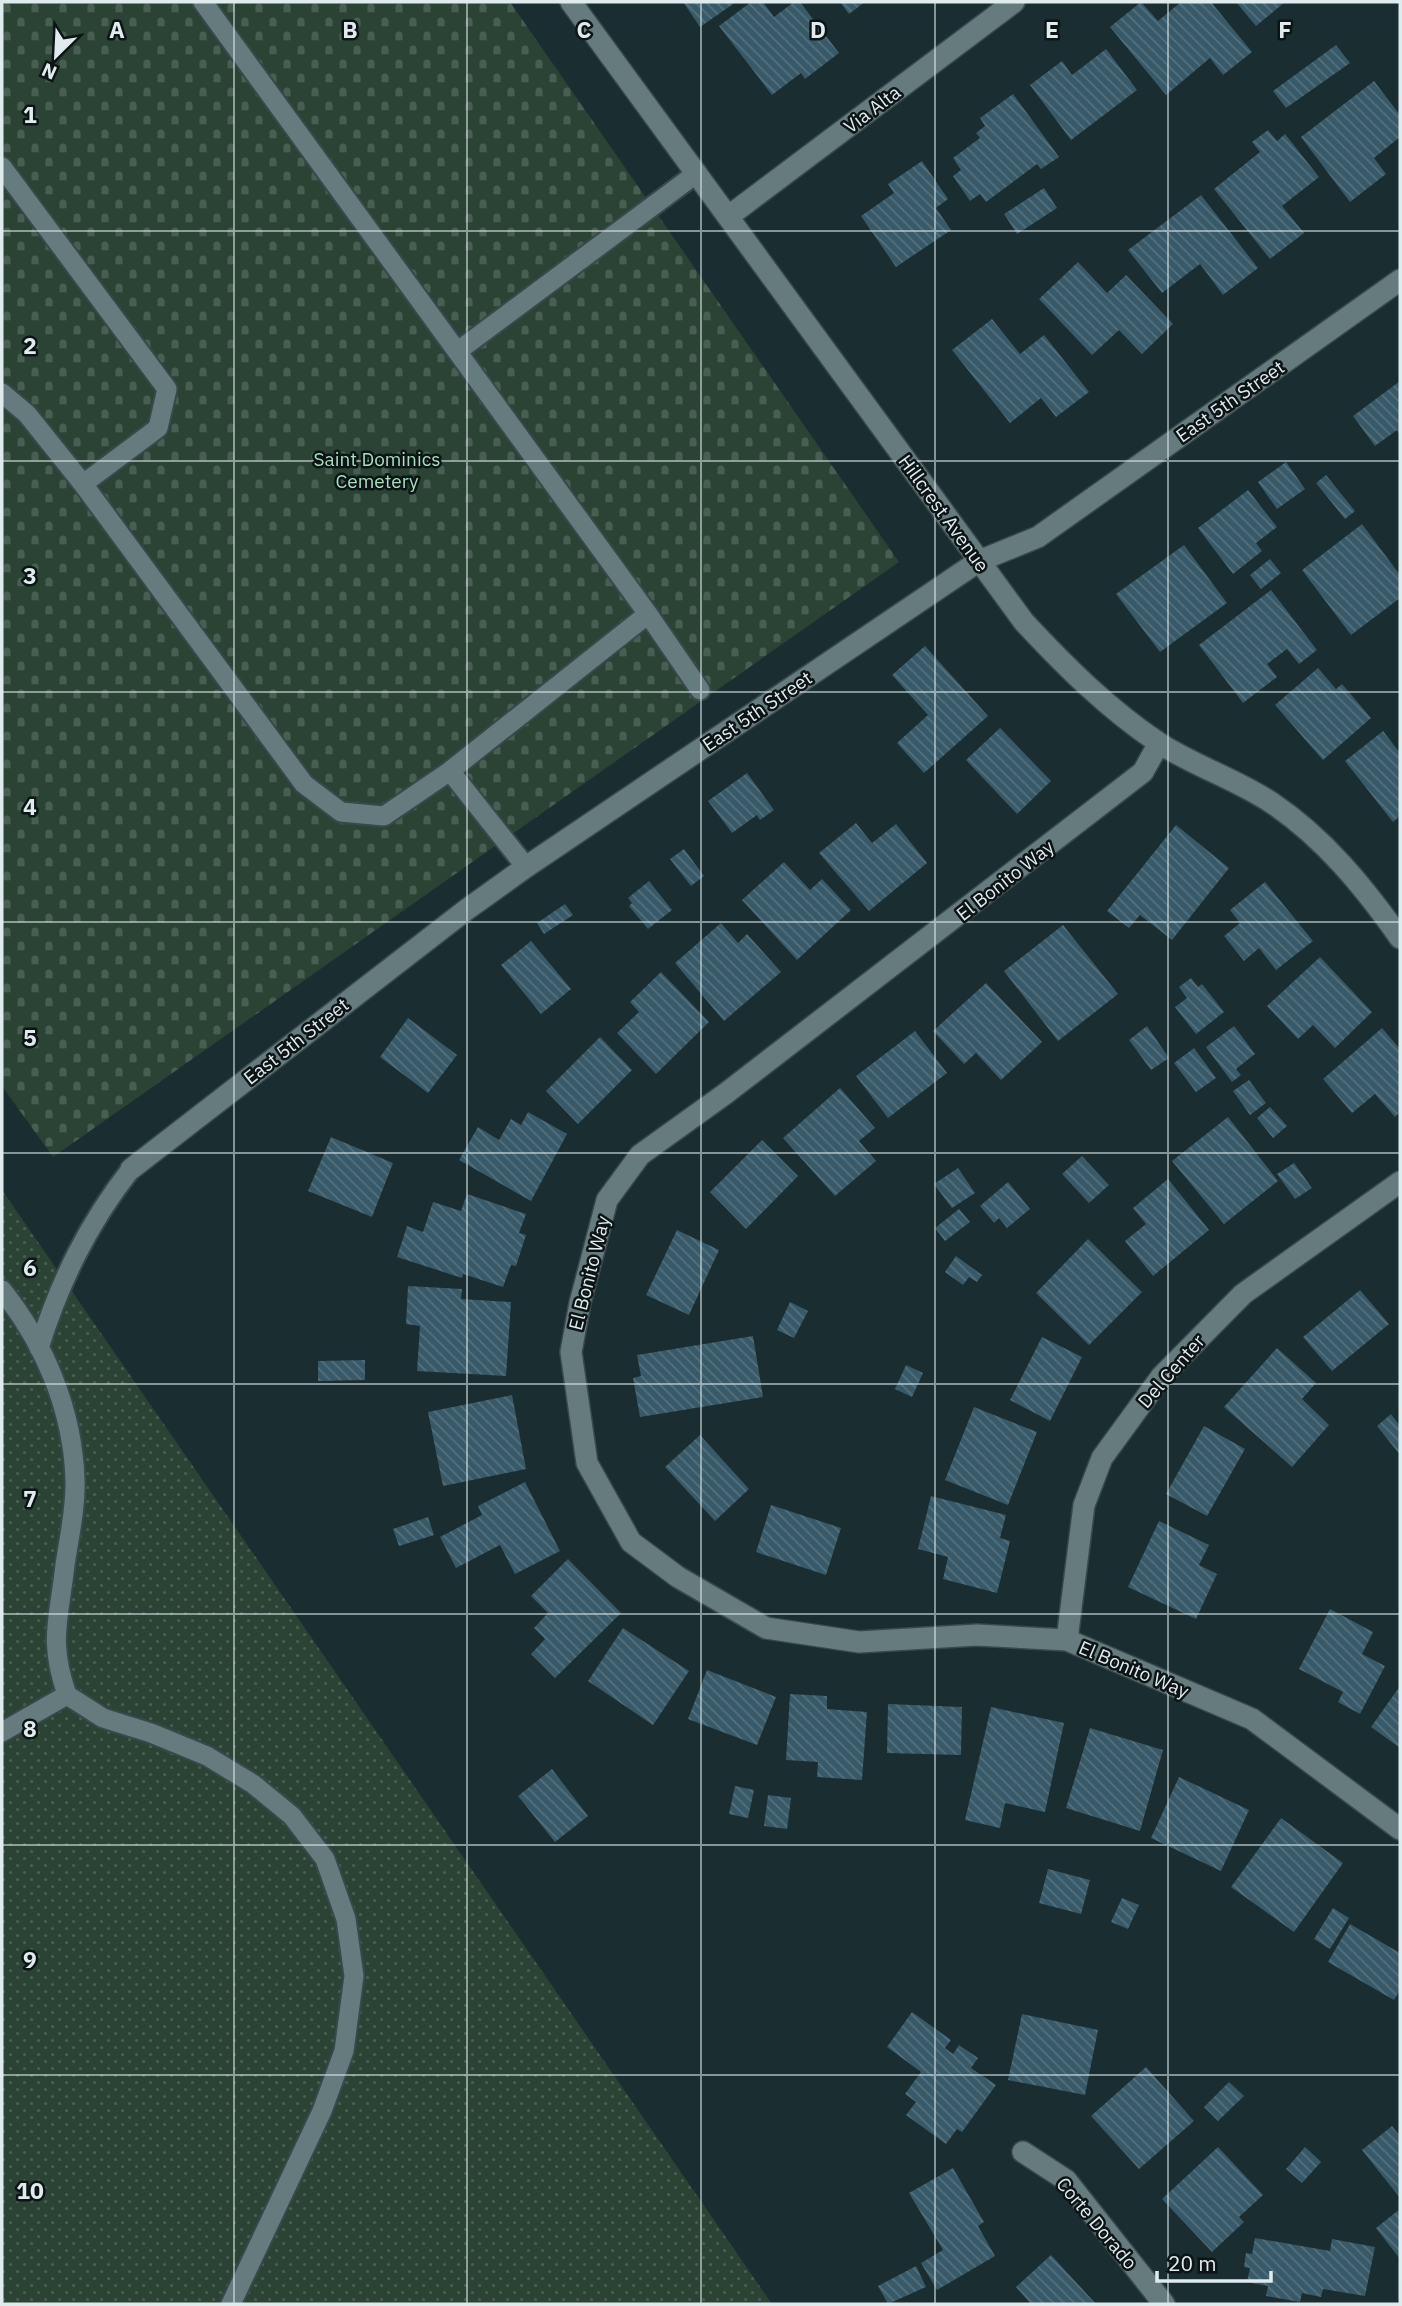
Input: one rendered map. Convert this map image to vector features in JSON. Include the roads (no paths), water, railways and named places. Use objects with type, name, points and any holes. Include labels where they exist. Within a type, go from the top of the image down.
[{"type":"street","name":"Hillcrest Avenue","points":[[571,2],[1024,622],[1083,685],[1159,743],[1272,803],[1334,856],[1367,891],[1400,938]]},
{"type":"street","name":"Via Alta","points":[[729,216],[1014,2]]},
{"type":"street","name":"East 5th Street","points":[[131,1169],[466,910],[526,867],[979,561],[1038,537],[1400,280]]},
{"type":"street","name":"El Bonito Way","points":[[1159,743],[1143,772],[1133,780],[725,1094],[640,1155],[607,1200],[580,1303],[571,1352],[587,1463],[631,1542],[689,1583],[766,1628],[859,1642],[977,1635],[1067,1640],[1252,1719],[1400,1829]]},
{"type":"street","name":"Del Center","points":[[1067,1640],[1084,1505],[1102,1458],[1116,1437],[1161,1377],[1243,1294],[1400,1182]]},
{"type":"street","name":"Corte Dorado","points":[[1023,2152],[1066,2180],[1164,2304]]},
{"type":"lane","points":[[203,2],[648,614],[700,690]]},
{"type":"lane","points":[[2,167],[167,389],[158,428],[83,484]]},
{"type":"lane","points":[[458,351],[697,173]]},
{"type":"lane","points":[[2,393],[27,414],[83,484],[304,784],[341,813],[384,816],[450,771],[648,614]]},
{"type":"lane","points":[[450,771],[526,867]]},
{"type":"lane","points":[[39,1348],[53,1303],[72,1260],[105,1202],[131,1169]]},
{"type":"lane","points":[[2,1290],[47,1361],[69,1424],[75,1482],[55,1625],[56,1664],[68,1695],[103,1718],[151,1733],[207,1756],[253,1784],[292,1816],[325,1859],[346,1919],[354,1976],[344,2050],[322,2111],[231,2304]]},
{"type":"lane","points":[[2,1732],[68,1695]]},
{"type":"park label","name":"Saint Dominics Cemetery","points":[[377,470]]}]
